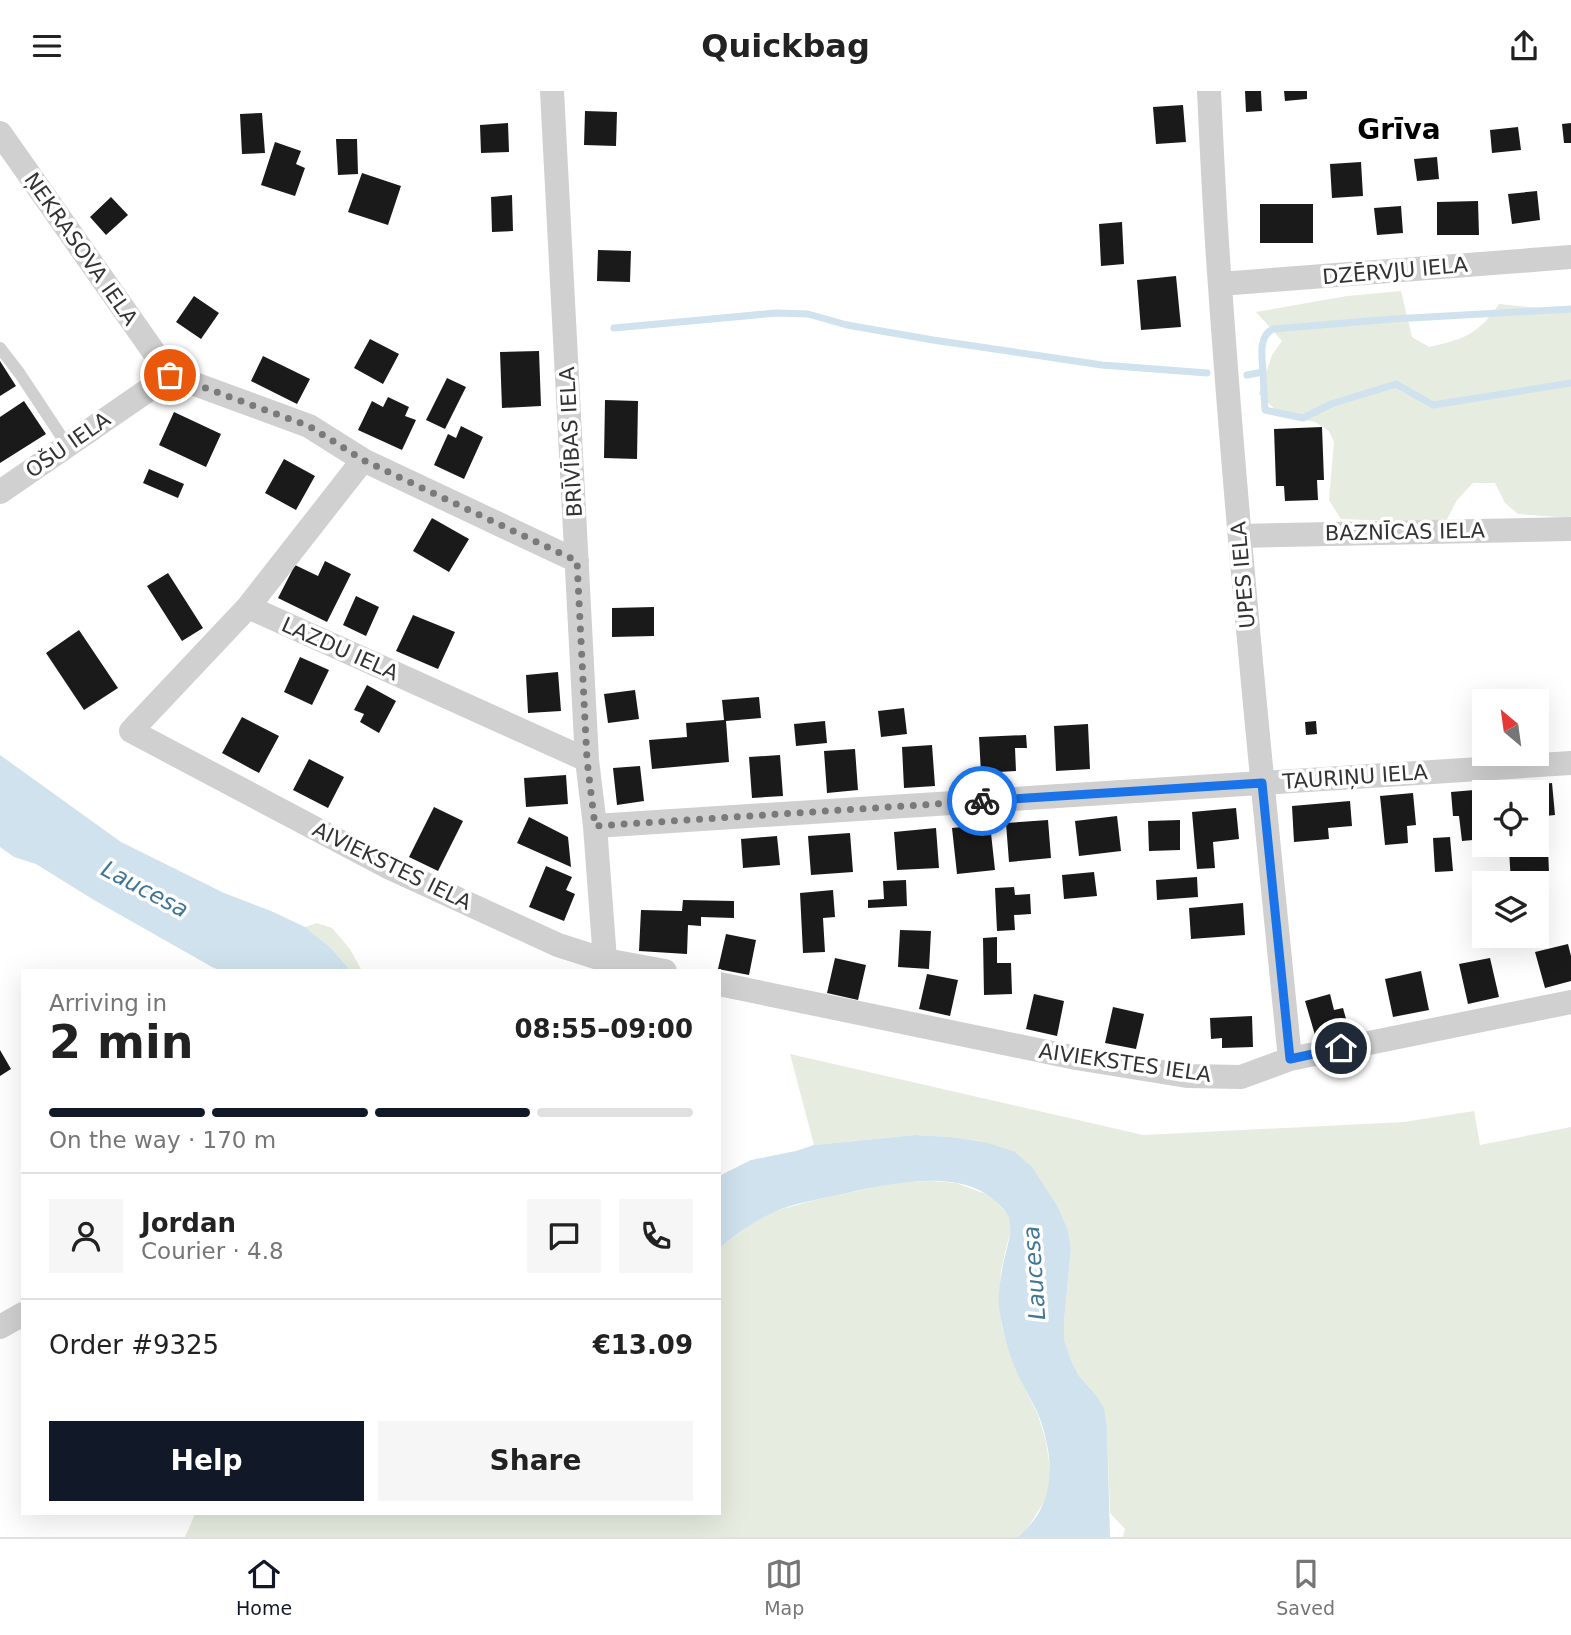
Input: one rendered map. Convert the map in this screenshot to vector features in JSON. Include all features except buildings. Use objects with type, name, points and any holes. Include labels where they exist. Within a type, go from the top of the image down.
[{"type":"street","name":"BRĪVĪBAS IELA","points":[[552,91],[587,760],[605,960]]},
{"type":"street","name":"UPES IELA","points":[[1209,91],[1220,284],[1240,536],[1290,1059]]},
{"type":"street","name":"ŅEKRASOVA IELA","points":[[0,133],[170,375]]},
{"type":"street","name":"DZĒRVJU IELA","points":[[1220,284],[1571,257]]},
{"type":"street","points":[[170,375],[309,426],[363,460],[577,561]]},
{"type":"street","name":"OŠU IELA","points":[[0,492],[170,375]]},
{"type":"street","points":[[248,607],[363,460]]},
{"type":"street","name":"BAZNĪCAS IELA","points":[[1240,536],[1571,529]]},
{"type":"street","name":"AIVIEKSTES IELA","points":[[248,607],[131,731],[386,866],[558,945],[605,960],[654,969]]},
{"type":"street","name":"LAZDU IELA","points":[[248,607],[587,760]]},
{"type":"street","name":"TAURIŅU IELA","points":[[595,826],[1571,763]]},
{"type":"street","name":"AIVIEKSTES IELA","points":[[721,984],[1076,1058],[1186,1076],[1241,1077],[1290,1059],[1571,1002]]},
{"type":"street","points":[[0,1327],[21,1315]]},
{"type":"lane","points":[[0,348],[67,445]]},
{"type":"shaded area","points":[[1401,291],[1412,337],[1429,347],[1469,334],[1484,323],[1499,304],[1571,311],[1571,518],[1518,514],[1505,503],[1495,483],[1473,483],[1457,500],[1445,523],[1341,519],[1329,500],[1334,442],[1329,431],[1315,422],[1281,415],[1259,394],[1272,355],[1282,341],[1256,312],[1347,296]]},
{"type":"shaded area","points":[[317,923],[332,928],[350,949],[361,969],[349,969],[331,948],[305,927]]},
{"type":"shaded area","points":[[790,1054],[1143,1135],[1404,1122],[1474,1111],[1480,1145],[1571,1127],[1571,1537],[1123,1537],[1125,1529],[1110,1513],[1107,1428],[1096,1395],[1079,1376],[1064,1339],[1071,1248],[1068,1230],[1058,1207],[985,1142],[915,1135],[814,1145]]},
{"type":"shaded area","points":[[899,1182],[956,1183],[991,1196],[1010,1217],[1011,1228],[1001,1270],[999,1301],[1002,1328],[1016,1370],[1038,1415],[1046,1441],[1051,1476],[1047,1497],[1027,1529],[1018,1537],[185,1537],[195,1515],[721,1515],[721,1247],[754,1222],[775,1211]]},
{"type":"water","name":"Laucesa","points":[[0,755],[121,842],[224,893],[305,927],[331,948],[349,969],[217,969],[36,864],[14,857],[0,847]]},
{"type":"water","name":"Laucesa","points":[[915,1135],[951,1137],[985,1142],[1015,1152],[1032,1167],[1058,1207],[1068,1230],[1071,1248],[1064,1339],[1079,1376],[1104,1408],[1110,1537],[1018,1537],[1040,1511],[1046,1496],[1050,1465],[1039,1416],[1015,1368],[1003,1331],[999,1293],[1010,1226],[1007,1214],[992,1198],[973,1188],[951,1182],[905,1182],[881,1186],[780,1210],[751,1225],[721,1247],[721,1175],[751,1160],[814,1145]]},
{"type":"waterway","points":[[1247,375],[1263,372],[1263,342],[1268,332],[1273,329],[1571,309]]},
{"type":"waterway","points":[[614,328],[776,313],[808,314],[847,325],[933,340],[1102,365],[1207,373]]},
{"type":"waterway","points":[[1263,372],[1265,410],[1303,418],[1331,404],[1396,384],[1433,405],[1571,383]]},
{"type":"way so far","points":[[170,375],[309,426],[363,460],[577,561],[587,760],[595,826],[982,801]]},
{"type":"district","name":"Grīva","points":[[1399,129]]},
{"type":"route","points":[[982,801],[1262,783],[1290,1059],[1341,1048]]}]
